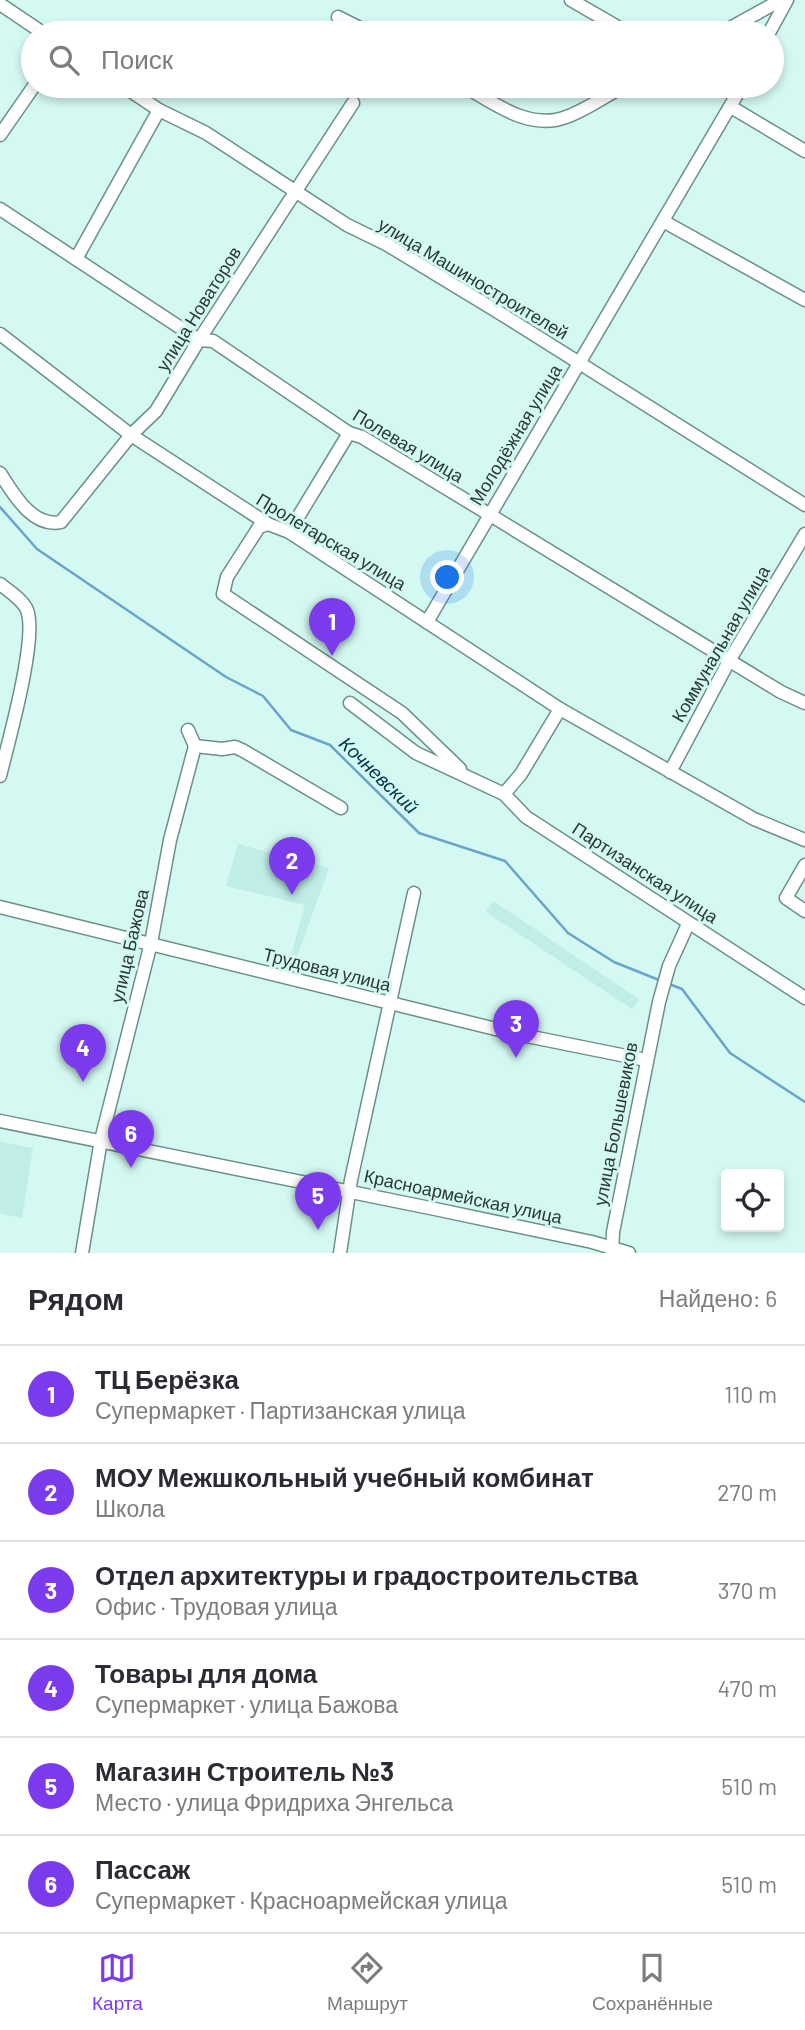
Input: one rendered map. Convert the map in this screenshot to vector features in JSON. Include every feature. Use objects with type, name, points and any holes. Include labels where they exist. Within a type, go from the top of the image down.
[{"type":"street","points":[[571,0],[607,21]]},
{"type":"street","points":[[743,21],[781,0]]},
{"type":"street","points":[[776,21],[787,0]]},
{"type":"street","points":[[0,4],[25,21]]},
{"type":"street","points":[[338,17],[346,21]]},
{"type":"street","points":[[0,135],[26,98]]},
{"type":"street","name":"улица Машиностроителей","points":[[141,98],[159,110],[206,132],[347,225],[386,244],[805,505]]},
{"type":"street","points":[[485,98],[510,112],[549,121],[565,117],[601,98]]},
{"type":"street","name":"Молодёжная улица","points":[[427,622],[736,98]]},
{"type":"street","name":"улица Новаторов","points":[[0,472],[20,503],[41,520],[52,524],[61,522],[131,435],[156,411],[353,103]]},
{"type":"street","points":[[731,107],[805,151]]},
{"type":"street","points":[[76,259],[159,110]]},
{"type":"street","name":"Полевая улица","points":[[0,209],[199,340],[213,341],[349,433],[362,437],[729,661],[805,703]]},
{"type":"street","points":[[663,220],[803,294]]},
{"type":"street","name":"Пролетарская улица","points":[[0,334],[131,435],[268,524],[289,532],[560,709],[754,819],[804,835]]},
{"type":"street","points":[[289,532],[349,433]]},
{"type":"street","name":"Партизанская улица","points":[[268,524],[259,527],[233,567],[223,594],[402,713],[468,776]]},
{"type":"street","name":"Коммунальная улица","points":[[670,772],[729,661],[805,534]]},
{"type":"street","points":[[0,584],[26,607],[30,622],[27,655],[0,776]]},
{"type":"street","name":"Партизанская улица","points":[[350,703],[416,753],[504,794],[526,817],[805,998]]},
{"type":"street","points":[[504,794],[521,774],[560,709]]},
{"type":"street","points":[[188,730],[195,746],[222,750],[235,747],[341,807]]},
{"type":"street","name":"улица Бажова","points":[[82,1253],[101,1140],[151,943],[170,840],[195,746]]},
{"type":"street","points":[[805,865],[786,898],[805,911]]},
{"type":"street","points":[[340,1253],[350,1192],[414,893]]},
{"type":"street","name":"Трудовая улица","points":[[0,907],[512,1033],[646,1060]]},
{"type":"street","name":"улица Большевиков","points":[[612,1250],[612,1231],[659,1002],[669,966],[688,924]]},
{"type":"street","name":"Красноармейская улица","points":[[0,1121],[350,1192],[629,1253]]},
{"type":"shaded area","points":[[238,844],[329,868],[297,957],[291,955],[305,905],[226,886]]},
{"type":"shaded area","points":[[493,901],[639,999],[632,1009],[486,912]]},
{"type":"shaded area","points":[[0,1142],[33,1148],[22,1218],[0,1214]]},
{"type":"waterway","name":"Кочневский","points":[[0,507],[37,549],[226,677],[263,696],[291,730],[330,745],[419,833],[505,861],[568,933],[614,962],[659,980]]},
{"type":"waterway","name":"Кочневский","points":[[669,984],[682,989],[730,1053],[805,1102]]},
{"type":"place","name":"ТЦ Берёзка","points":[[332,656]]},
{"type":"place","name":"МОУ Межшкольный учебный комбинат","points":[[292,895]]},
{"type":"place","name":"Отдел архитектуры и градостроительства","points":[[516,1058]]},
{"type":"place","name":"Товары для дома","points":[[83,1082]]},
{"type":"place","name":"Пассаж","points":[[131,1168]]},
{"type":"place","name":"Магазин Строитель №3","points":[[318,1230]]}]
